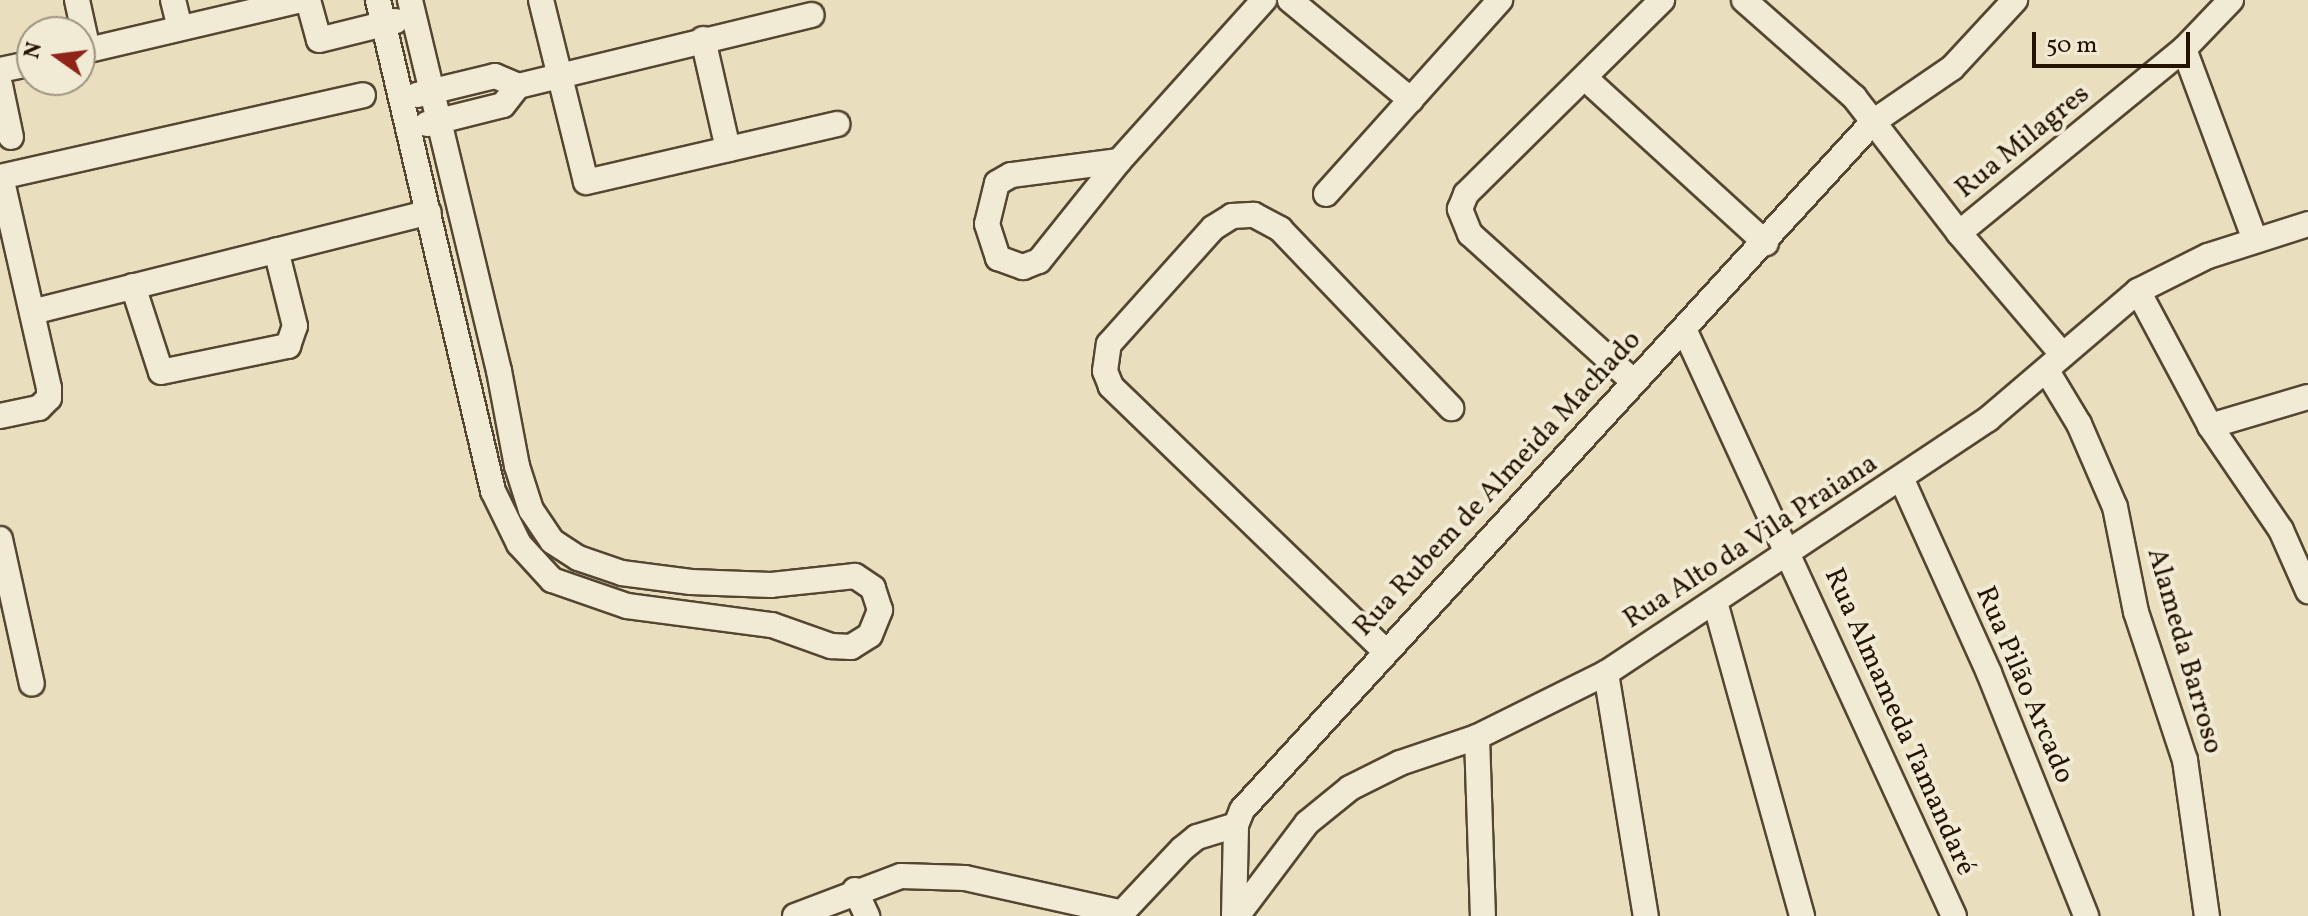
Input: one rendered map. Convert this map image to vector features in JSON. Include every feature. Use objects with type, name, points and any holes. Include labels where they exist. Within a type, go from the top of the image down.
[{"type":"street","points":[[173,0],[180,28]]},
{"type":"street","points":[[96,48],[274,3],[301,0]]},
{"type":"street","points":[[308,0],[319,40],[383,24],[412,8],[517,466],[531,510],[552,541],[578,558],[622,573],[691,582],[771,585],[855,576],[873,588],[880,610],[870,635],[851,647],[831,646],[772,625],[627,606],[552,580],[519,544],[493,491],[429,212],[383,24],[378,0]]},
{"type":"street","points":[[541,0],[586,182],[837,124]]},
{"type":"street","points":[[1119,161],[1011,175],[997,183],[987,224],[998,258],[1023,267],[1039,261],[1119,161],[1264,0]]},
{"type":"street","points":[[1290,0],[1411,100]]},
{"type":"street","points":[[1326,194],[1500,0]]},
{"type":"street","points":[[1634,382],[1461,223],[1460,209],[1466,194],[1662,0]]},
{"type":"street","name":"Alameda Barroso","points":[[1744,0],[1854,97],[2055,363],[2115,507],[2136,612],[2185,760],[2207,916]]},
{"type":"street","name":"Rua Rubem de Almeida Machado","points":[[1236,825],[1242,810],[1384,650],[1766,243],[1873,122],[1952,68],[2015,0]]},
{"type":"street","name":"Rua Milagres","points":[[1959,233],[2184,49],[2231,0]]},
{"type":"street","points":[[409,129],[503,105],[518,86],[812,15]]},
{"type":"street","points":[[703,39],[728,149]]},
{"type":"street","points":[[2184,49],[2255,240]]},
{"type":"street","points":[[402,99],[495,76],[518,86]]},
{"type":"street","points":[[1585,78],[1766,243]]},
{"type":"street","points":[[0,85],[11,137]]},
{"type":"street","points":[[0,416],[39,408],[49,398],[0,177],[363,95]]},
{"type":"street","points":[[32,312],[429,212]]},
{"type":"street","points":[[1384,650],[1111,386],[1105,371],[1109,344],[1213,228],[1232,216],[1254,215],[1280,229],[1451,408]]},
{"type":"street","name":"Rua Alto da Vila Praiana","points":[[1235,916],[1307,823],[1330,801],[1400,763],[1477,737],[1606,673],[1902,480],[2055,363],[2138,291],[2208,256],[2308,224]]},
{"type":"street","points":[[133,286],[161,372],[288,346],[295,326],[276,250]]},
{"type":"street","points":[[2138,291],[2210,426],[2281,530],[2308,591]]},
{"type":"street","name":"Rua Almameda Tamandaré","points":[[1684,329],[1790,552],[1954,916]]},
{"type":"street","points":[[2210,426],[2308,397]]},
{"type":"street","name":"Rua Pilão Arcado","points":[[1902,480],[1989,673],[2086,916]]},
{"type":"street","points":[[0,539],[32,684]]},
{"type":"street","points":[[1715,602],[1802,916]]},
{"type":"street","points":[[1606,673],[1646,916]]},
{"type":"street","points":[[1477,737],[1483,916]]},
{"type":"street","points":[[795,916],[855,890],[901,876],[965,878],[1121,914],[1190,843],[1236,825],[1235,916]]},
{"type":"street","points":[[855,890],[867,916]]}]
